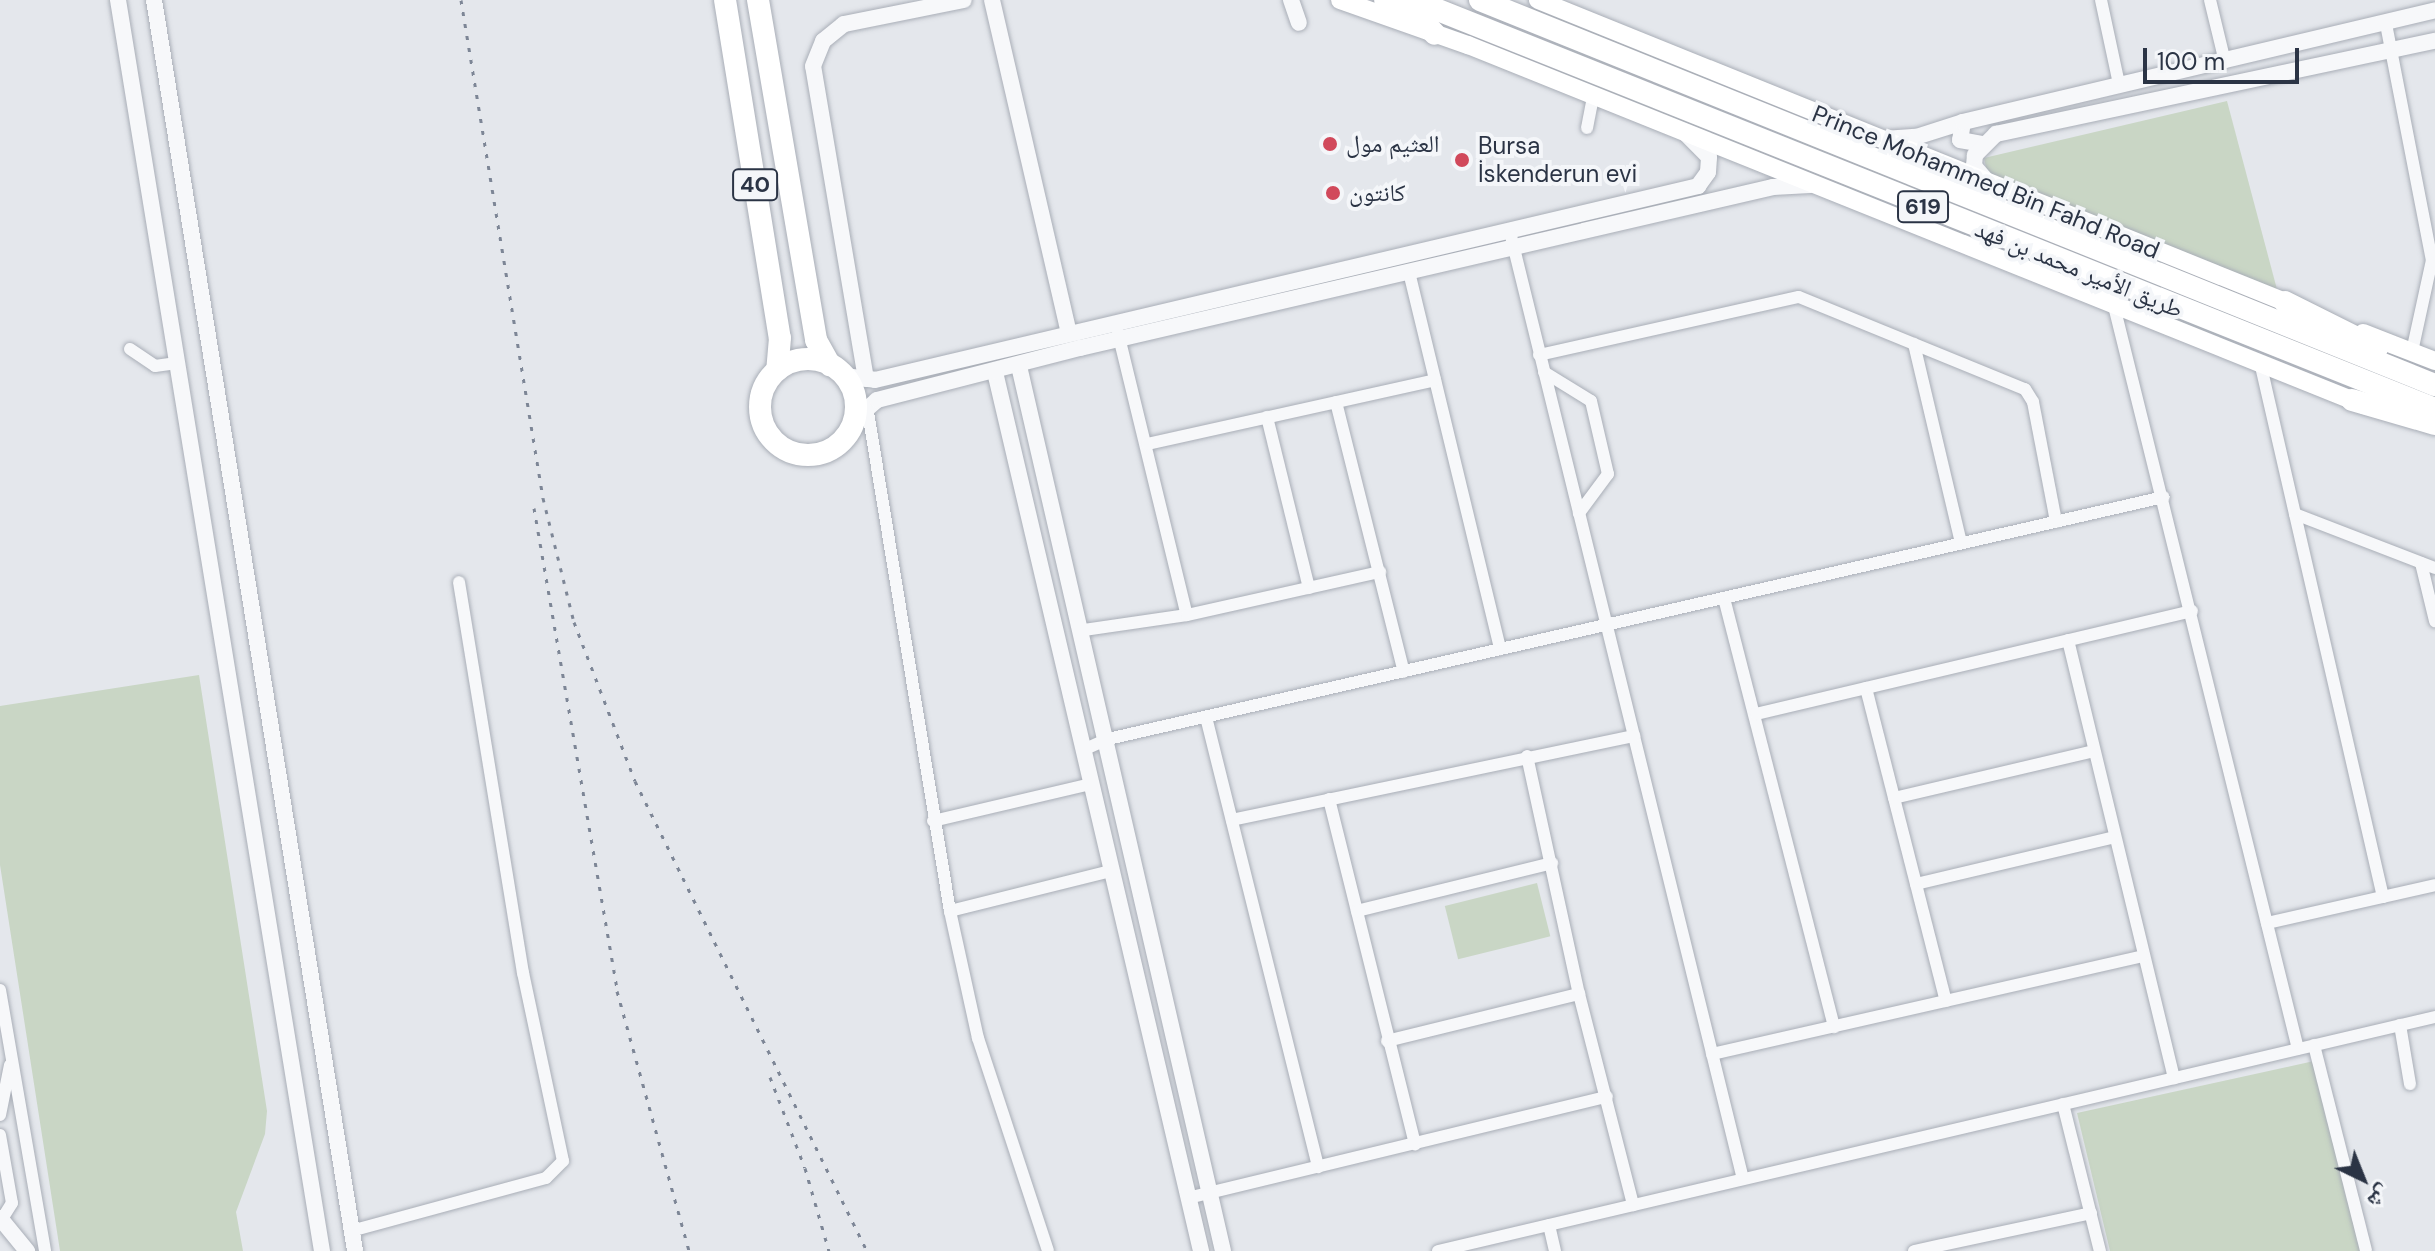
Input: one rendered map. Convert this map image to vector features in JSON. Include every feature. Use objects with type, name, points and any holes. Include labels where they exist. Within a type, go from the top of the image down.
[{"type":"highway","name":"40","points":[[725,0],[780,338],[777,370]]},
{"type":"highway","name":"40","points":[[758,0],[816,340],[847,373]]},
{"type":"highway","points":[[1385,0],[1419,17],[1435,34]]},
{"type":"highway","name":"طريق الأمير محمد بن فهد","points":[[1413,0],[2435,409]]},
{"type":"highway","name":"طريق الأمير محمد بن فهد","points":[[1480,0],[2435,385]]},
{"type":"highway","points":[[2285,302],[2435,378]]},
{"type":"highway","points":[[803,360],[847,373],[860,413],[845,437],[822,453],[785,450],[765,430],[760,412],[762,393],[777,370],[803,360]]},
{"type":"highway","points":[[2352,400],[2435,424]]},
{"type":"main road","points":[[1340,0],[1593,96],[2435,434]]},
{"type":"main road","name":"Prince Mohammed Bin Fahd Road","points":[[1538,0],[1998,189],[2435,361]]},
{"type":"street","points":[[118,0],[322,1251]]},
{"type":"street","points":[[154,0],[355,1251]]},
{"type":"street","points":[[964,0],[844,24],[823,41],[813,66],[847,373],[1069,333],[1118,330],[1409,272],[1698,186],[1708,172],[1709,157],[1686,134]]},
{"type":"street","points":[[992,0],[1069,333]]},
{"type":"street","points":[[1291,0],[1299,23]]},
{"type":"street","points":[[2101,0],[2119,84]]},
{"type":"street","points":[[2210,0],[2225,62]]},
{"type":"street","points":[[1874,139],[1916,137],[1963,122],[2119,84],[2386,24],[2433,7]]},
{"type":"street","points":[[2386,24],[2434,261],[2412,352]]},
{"type":"street","points":[[1998,189],[1974,166],[1982,144],[1996,134],[2435,41]]},
{"type":"street","points":[[1587,128],[1593,96]]},
{"type":"street","points":[[1963,122],[1960,140],[1982,144]]},
{"type":"street","points":[[1048,1251],[978,1038],[933,821],[860,413],[1019,366],[1118,330],[1511,240],[1773,187],[1810,185]]},
{"type":"street","points":[[1511,240],[1743,1179]]},
{"type":"street","points":[[1409,272],[1500,649]]},
{"type":"street","points":[[1539,355],[1799,297],[2025,389],[2033,402],[2056,522]]},
{"type":"street","points":[[2114,306],[2164,497],[2298,1049]]},
{"type":"street","points":[[1118,330],[1187,615]]},
{"type":"street","points":[[1914,344],[1961,543]]},
{"type":"street","points":[[130,349],[155,366],[177,363]]},
{"type":"street","points":[[2260,362],[2383,897]]},
{"type":"street","points":[[1019,366],[1084,630],[1223,1251]]},
{"type":"street","points":[[995,372],[1201,1251]]},
{"type":"street","points":[[1544,372],[1591,401],[1608,474],[1579,513]]},
{"type":"street","points":[[1147,444],[1435,380]]},
{"type":"street","points":[[1336,402],[1404,672]]},
{"type":"street","points":[[1267,417],[1309,588]]},
{"type":"street","points":[[1083,750],[1108,739],[2164,497]]},
{"type":"street","points":[[2295,514],[2435,568]]},
{"type":"street","points":[[2421,563],[2435,621]]},
{"type":"street","points":[[1084,630],[1187,615],[1380,572]]},
{"type":"street","points":[[351,1231],[546,1178],[563,1161],[523,973],[459,582]]},
{"type":"street","points":[[1724,598],[1834,1027]]},
{"type":"street","points":[[1756,714],[2192,611]]},
{"type":"street","points":[[2068,640],[2174,1078]]},
{"type":"street","points":[[1866,688],[1946,1001]]},
{"type":"street","points":[[1206,717],[1318,1167]]},
{"type":"street","points":[[1232,820],[1634,736]]},
{"type":"street","points":[[1894,798],[2094,751]]},
{"type":"street","points":[[1527,756],[1579,994],[1633,1205]]},
{"type":"street","points":[[933,821],[1091,784]]},
{"type":"street","points":[[1329,799],[1415,1144]]},
{"type":"street","points":[[1916,884],[2115,837]]},
{"type":"street","points":[[1357,911],[1552,863]]},
{"type":"street","points":[[950,911],[1111,871]]},
{"type":"street","points":[[2267,923],[2435,885]]},
{"type":"street","points":[[1712,1054],[2143,956]]},
{"type":"street","points":[[0,990],[45,1251]]},
{"type":"street","points":[[1387,1041],[1579,994]]},
{"type":"street","points":[[1438,1251],[2435,1017]]},
{"type":"street","points":[[2400,1025],[2410,1084]]},
{"type":"street","points":[[2314,1045],[2366,1251]]},
{"type":"street","points":[[0,1115],[12,1058]]},
{"type":"street","points":[[1188,1198],[1607,1097]]},
{"type":"street","points":[[2063,1104],[2100,1251]]},
{"type":"street","points":[[0,1135],[12,1203],[1,1220],[27,1251]]},
{"type":"street","points":[[1914,1251],[1967,1237],[2091,1213]]},
{"type":"street","points":[[1549,1225],[1555,1251]]},
{"type":"street","points":[[1967,1237],[1971,1251]]},
{"type":"green space","points":[[2227,101],[2279,297],[1988,177],[1984,158]]},
{"type":"green space","points":[[199,675],[267,1111],[265,1134],[236,1212],[243,1251],[60,1251],[0,865],[0,706]]},
{"type":"green space","points":[[1537,883],[1550,936],[1458,959],[1445,906]]},
{"type":"green space","points":[[2314,1061],[2361,1251],[2110,1251],[2077,1113]]},
{"type":"railway","points":[[461,0],[543,498],[574,622],[635,781],[867,1251]]},
{"type":"railway","points":[[534,508],[617,991],[689,1251]]},
{"type":"railway","points":[[770,1077],[805,1168],[829,1251]]},
{"type":"place","name":"العثيم مول","points":[[1330,144]]},
{"type":"place","name":"Bursa İskenderun evi","points":[[1462,160]]},
{"type":"place","name":"كانتون","points":[[1333,193]]}]
